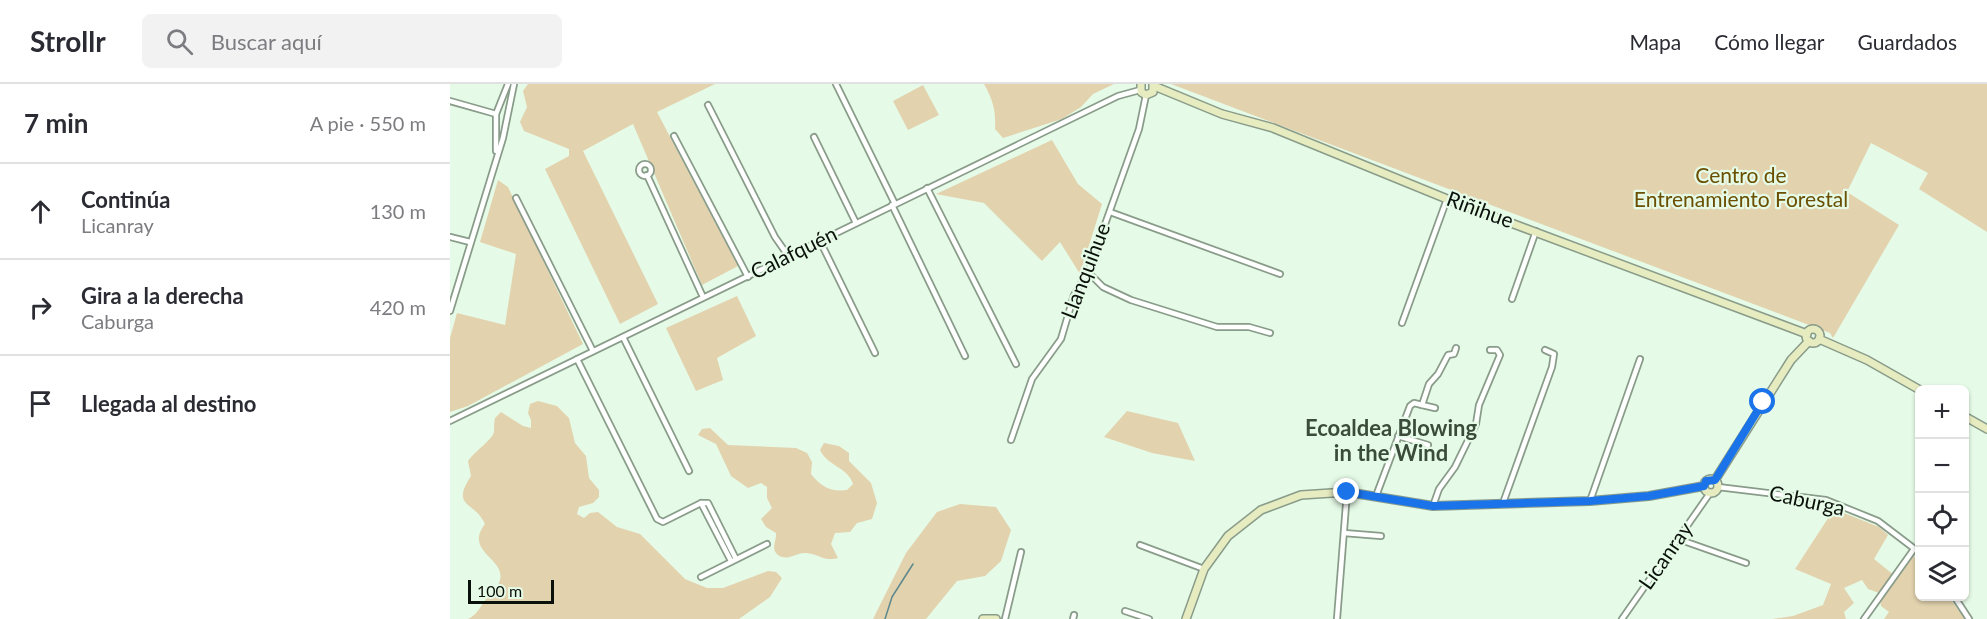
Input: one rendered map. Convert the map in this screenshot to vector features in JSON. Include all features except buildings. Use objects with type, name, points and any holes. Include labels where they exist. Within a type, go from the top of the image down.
[{"type":"street","points":[[496,157],[496,114],[508,84]]},
{"type":"street","points":[[450,311],[496,157],[514,84]]},
{"type":"street","points":[[836,84],[965,356]]},
{"type":"street","name":"Riñihue","points":[[1146,95],[1152,92],[1154,85],[1222,114],[1273,128],[1447,199],[1536,231],[1808,338],[1811,330],[1816,330],[1820,339],[1867,360],[1915,387]]},
{"type":"street","points":[[1140,87],[1146,95]]},
{"type":"street","name":"Calafquén","points":[[450,421],[1140,87]]},
{"type":"street","name":"Llanquihue","points":[[1011,440],[1032,379],[1061,339],[1074,295],[1088,272],[1139,129],[1146,95]]},
{"type":"street","points":[[450,101],[496,114]]},
{"type":"street","points":[[708,105],[775,237],[789,256]]},
{"type":"street","points":[[674,136],[748,277]]},
{"type":"street","points":[[814,137],[856,223]]},
{"type":"street","points":[[647,175],[703,297]]},
{"type":"street","points":[[927,189],[1016,364]]},
{"type":"street","points":[[516,198],[593,351]]},
{"type":"street","points":[[1402,323],[1447,199]]},
{"type":"street","points":[[1110,212],[1280,274]]},
{"type":"street","points":[[1512,299],[1536,231]]},
{"type":"street","points":[[450,237],[470,243]]},
{"type":"street","points":[[820,241],[875,353]]},
{"type":"street","points":[[1088,272],[1103,287],[1131,300],[1217,327],[1249,327],[1270,333]]},
{"type":"street","points":[[623,337],[689,471]]},
{"type":"street","points":[[1704,486],[1710,493],[1791,360],[1808,338],[1814,343],[1820,339]]},
{"type":"street","points":[[1422,405],[1429,384],[1438,374],[1448,355],[1454,354],[1456,348]]},
{"type":"street","points":[[1433,506],[1438,489],[1455,467],[1476,424],[1479,405],[1500,355],[1497,350],[1490,350]]},
{"type":"street","points":[[1503,503],[1552,367],[1554,354],[1545,350]]},
{"type":"street","points":[[577,359],[658,520],[665,521],[701,503],[734,560]]},
{"type":"street","points":[[1590,501],[1640,359]]},
{"type":"street","points":[[1376,496],[1410,406],[1414,402],[1435,408]]},
{"type":"street","points":[[1969,418],[1987,429]]},
{"type":"street","points":[[1398,436],[1428,445]]},
{"type":"street","points":[[1704,486],[1706,481],[1716,484]]},
{"type":"street","name":"Caburga","points":[[1716,484],[1826,500],[1878,522],[1914,549]]},
{"type":"street","points":[[1186,619],[1204,569],[1228,536],[1261,510],[1301,495],[1347,492],[1433,506],[1590,501],[1649,496],[1704,486]]},
{"type":"street","points":[[1337,619],[1347,492]]},
{"type":"street","name":"Licanray","points":[[1625,618],[1710,493]]},
{"type":"street","points":[[1344,533],[1381,536]]},
{"type":"street","points":[[1678,539],[1746,563]]},
{"type":"street","points":[[701,577],[766,544]]},
{"type":"street","points":[[1140,544],[1204,569]]},
{"type":"street","points":[[1864,619],[1914,549]]},
{"type":"street","points":[[1005,619],[1021,552]]},
{"type":"street","points":[[1957,601],[1970,619]]},
{"type":"street","points":[[1125,611],[1149,619]]},
{"type":"street","points":[[984,619],[996,619]]},
{"type":"green space","points":[[528,84],[715,84],[657,112],[738,266],[702,285],[633,124],[583,151],[658,304],[620,324],[545,169],[569,156],[569,149],[524,131],[520,122],[527,107],[523,91]]},
{"type":"green space","points":[[984,84],[1114,84],[1093,94],[1081,107],[1062,119],[1003,138],[995,129],[993,106]]},
{"type":"green space","name":"Centro de Entrenamiento Forestal","points":[[1171,84],[1987,84],[1987,232],[1919,189],[1928,173],[1871,143],[1847,192],[1899,225],[1833,338],[1830,333]]},
{"type":"green space","points":[[923,85],[939,115],[908,130],[893,101]]},
{"type":"green space","points":[[1052,140],[1078,184],[1102,204],[1080,274],[1060,242],[1042,261],[984,203],[936,194]]},
{"type":"green space","points":[[498,180],[508,187],[583,344],[468,406],[450,412],[450,338],[457,313],[505,325],[516,254],[480,242]]},
{"type":"green space","points":[[737,296],[756,336],[717,358],[723,380],[696,391],[666,328]]},
{"type":"green space","points":[[538,401],[557,406],[569,418],[575,443],[586,456],[589,478],[599,490],[599,497],[593,503],[579,507],[577,514],[584,518],[590,513],[598,512],[617,527],[640,534],[685,579],[707,588],[723,588],[768,571],[776,572],[782,578],[770,597],[739,619],[468,619],[476,613],[497,587],[501,576],[499,569],[479,543],[485,524],[464,499],[465,486],[471,476],[468,461],[493,435],[495,418],[501,412],[523,426],[531,428],[528,413],[530,404]]},
{"type":"green space","points":[[1127,411],[1178,423],[1195,461],[1152,453],[1104,437]]},
{"type":"green space","points":[[710,428],[728,445],[796,448],[807,453],[812,462],[811,474],[819,482],[827,488],[847,490],[853,484],[850,478],[827,460],[820,450],[824,443],[839,446],[849,453],[849,461],[871,483],[877,503],[872,519],[857,523],[850,532],[835,533],[831,544],[838,558],[829,559],[806,553],[789,557],[778,555],[774,547],[776,533],[766,527],[761,519],[772,508],[767,498],[767,487],[761,483],[748,488],[731,476],[716,444],[698,435],[702,429]]},
{"type":"green space","points":[[960,504],[996,507],[1011,530],[1001,561],[985,576],[957,581],[926,619],[873,619],[906,553],[937,512]]},
{"type":"green space","points":[[1834,509],[1879,527],[1888,535],[1874,559],[1895,576],[1912,555],[1915,558],[1915,601],[1952,601],[1965,619],[1884,619],[1889,612],[1881,606],[1879,593],[1868,589],[1862,580],[1844,588],[1854,603],[1844,612],[1846,619],[1772,619],[1793,616],[1823,605],[1831,584],[1795,569]]},
{"type":"waterway","points":[[885,619],[892,597],[913,564]]},
{"type":"district","name":"Ecoaldea Blowing in the Wind","points":[[1391,440]]},
{"type":"route","points":[[1347,492],[1415,505],[1433,506],[1590,501],[1649,496],[1704,486],[1706,481],[1715,480],[1722,465],[1763,402]]}]
